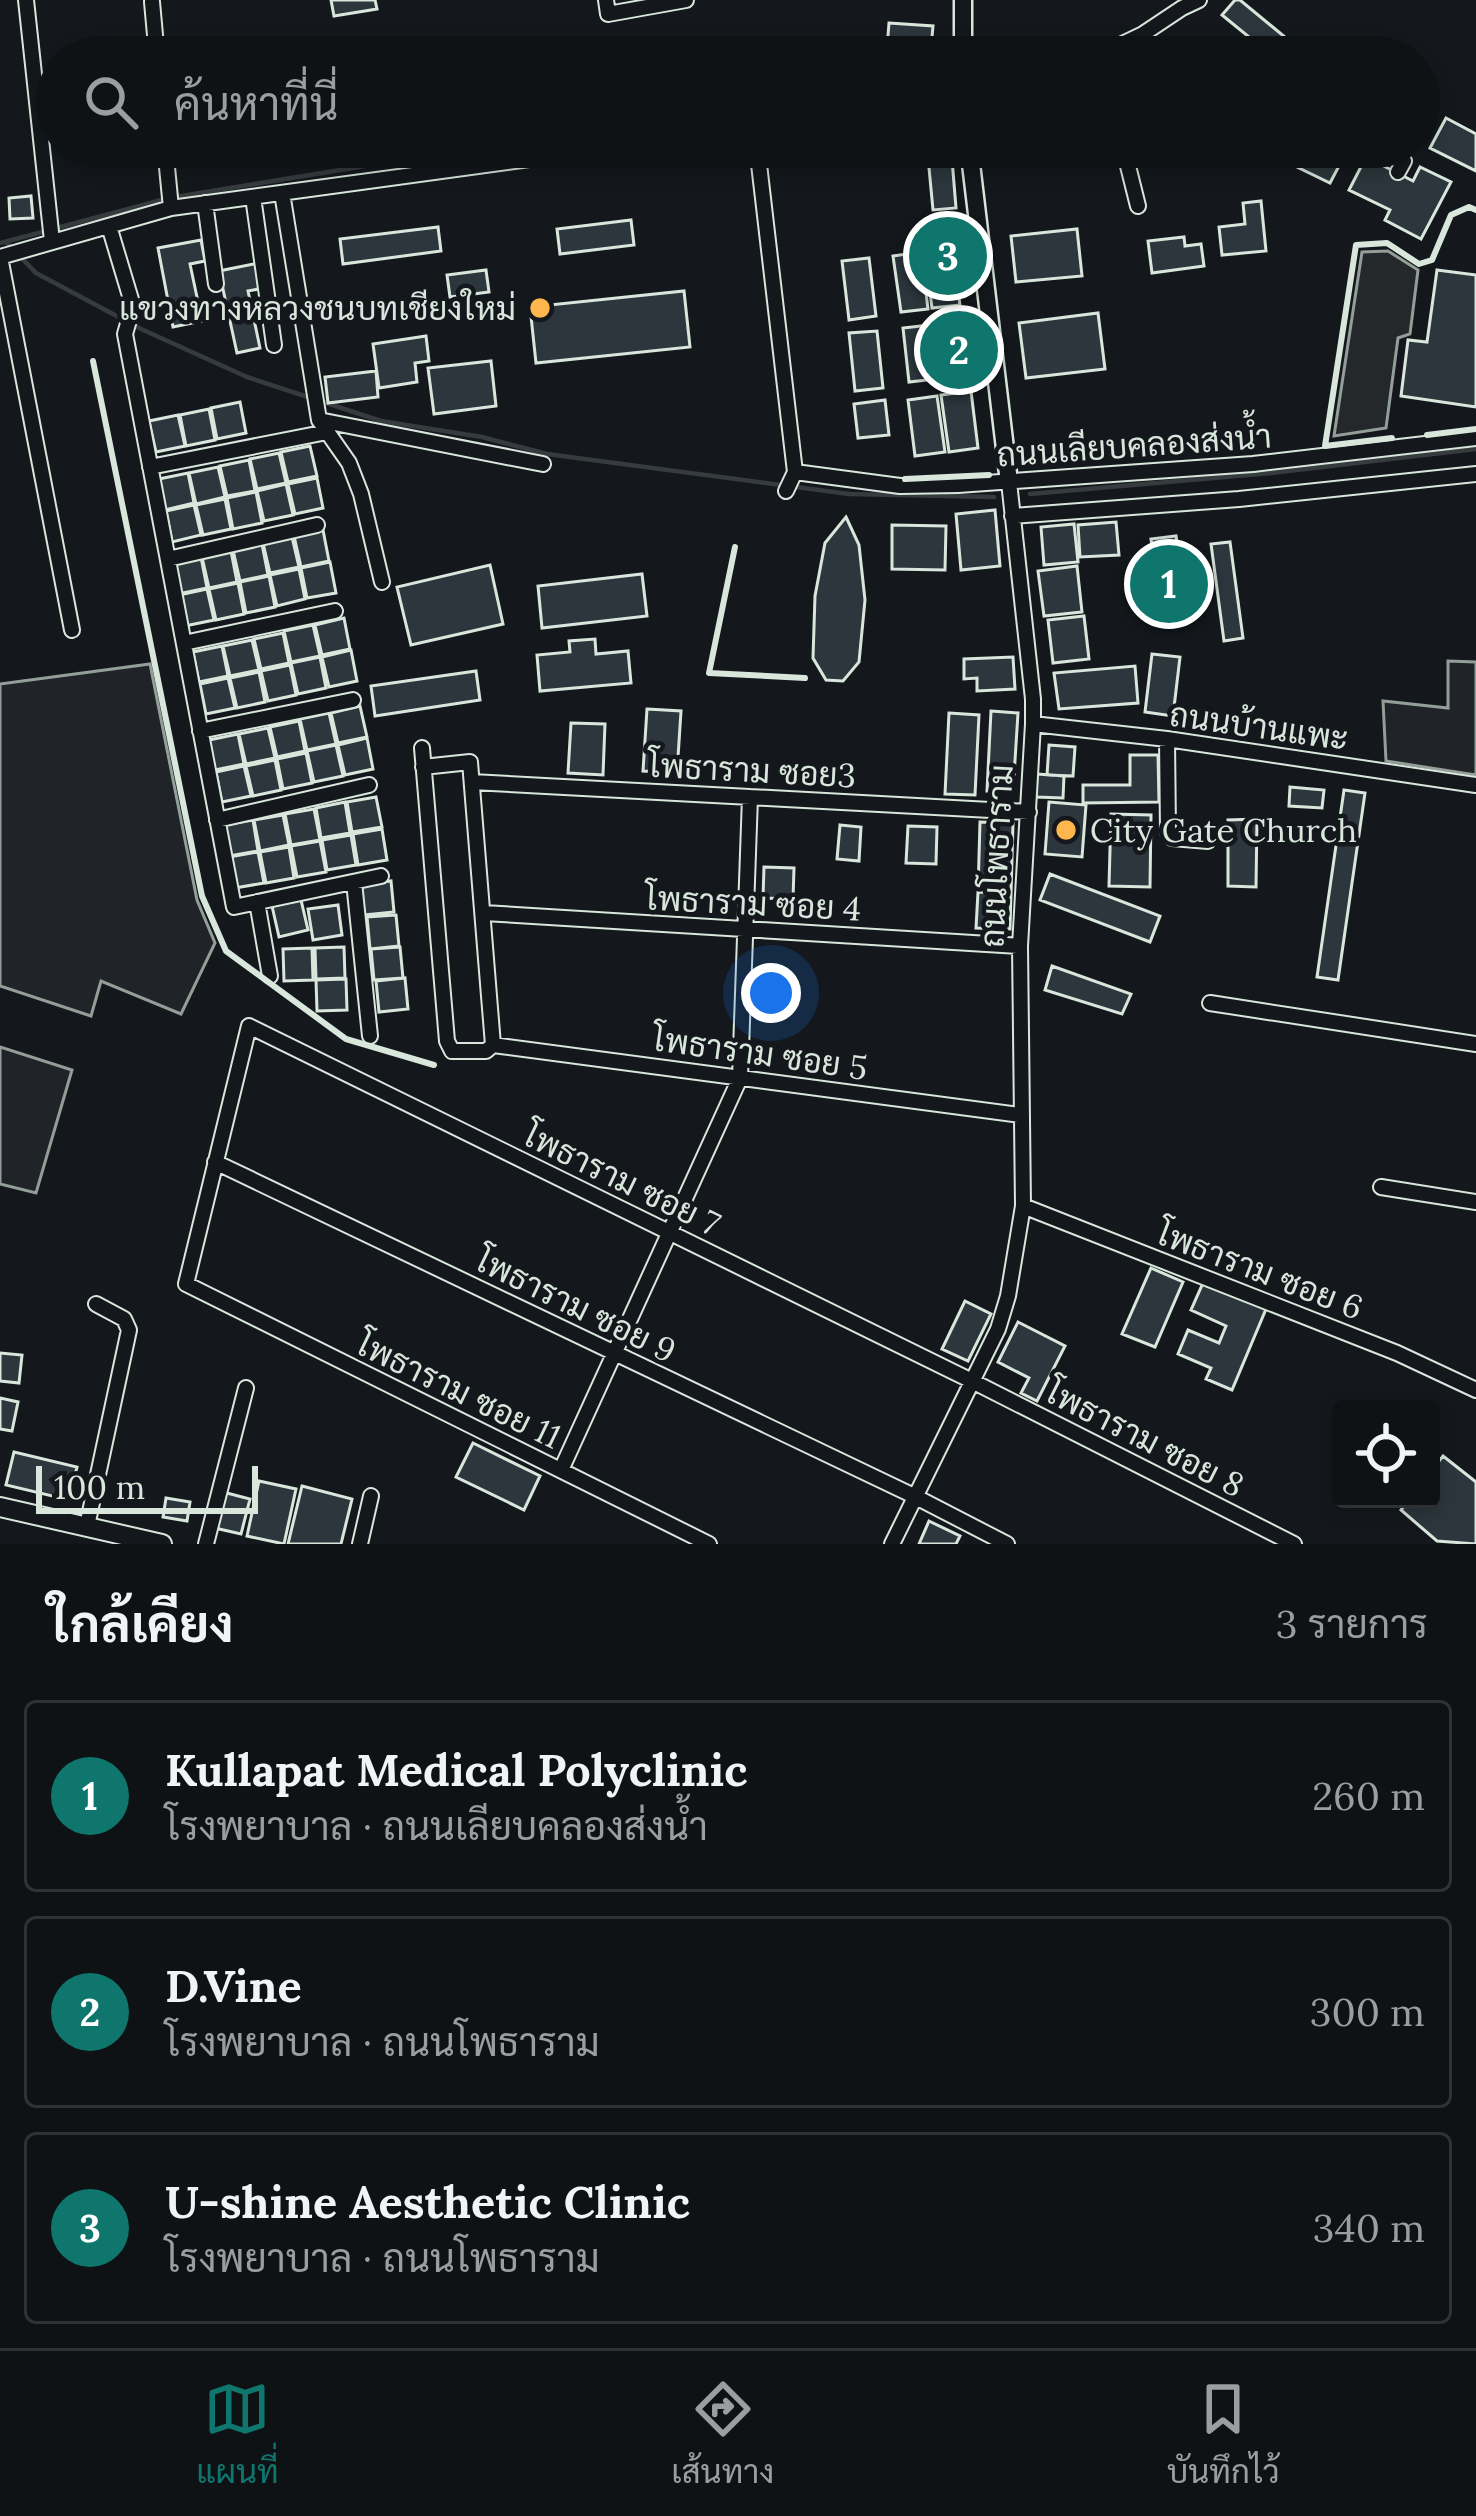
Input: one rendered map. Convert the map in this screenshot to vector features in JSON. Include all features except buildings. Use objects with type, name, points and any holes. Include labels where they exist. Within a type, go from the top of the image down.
[{"type":"main road","points":[[0,1507],[162,1544]]},
{"type":"street","points":[[26,0],[36,93]]},
{"type":"street","points":[[606,0],[608,14],[686,0]]},
{"type":"street","points":[[963,0],[963,36]]},
{"type":"street","points":[[1139,36],[1199,0]]},
{"type":"street","points":[[152,2],[155,36]]},
{"type":"street","points":[[44,168],[52,241]]},
{"type":"street","points":[[167,168],[171,208]]},
{"type":"street","points":[[72,630],[0,257],[171,208],[465,168]]},
{"type":"street","points":[[759,168],[795,472],[786,491]]},
{"type":"street","name":"ถนนโพธาราม","points":[[892,1544],[998,1329],[1023,1206],[1020,946],[1033,699],[972,168]]},
{"type":"street","points":[[1128,168],[1138,206]]},
{"type":"street","points":[[282,193],[313,394],[323,426],[349,463],[361,494],[382,582]]},
{"type":"street","points":[[253,197],[274,345]]},
{"type":"street","points":[[205,203],[216,284]]},
{"type":"street","points":[[109,226],[134,306],[125,334],[234,907],[381,876]]},
{"type":"street","points":[[150,467],[323,426],[543,464]]},
{"type":"street","name":"ถนนเลียบคลองส่งน้ำ","points":[[795,472],[900,485],[1009,482],[1253,464],[1476,438]]},
{"type":"street","name":"ถนนเลียบคลองส่งน้ำ","points":[[1012,515],[1259,497],[1476,474]]},
{"type":"street","points":[[168,559],[317,525]]},
{"type":"street","points":[[184,644],[335,611]]},
{"type":"street","points":[[200,730],[353,700]]},
{"type":"street","name":"ถนนบ้านแพะ","points":[[1033,724],[1476,785]]},
{"type":"street","points":[[1167,739],[1168,832],[1172,838],[1208,841]]},
{"type":"street","points":[[422,748],[423,767]]},
{"type":"street","name":"โพธาราม ซอย3","points":[[423,767],[470,762],[472,782],[1029,812]]},
{"type":"street","name":"โพธาราม ซอย 5","points":[[423,767],[449,1048],[458,1053],[486,1051],[493,1045],[1020,1115]]},
{"type":"street","points":[[472,782],[493,1045]]},
{"type":"street","points":[[218,820],[369,785]]},
{"type":"street","points":[[561,1471],[740,1078],[750,797]]},
{"type":"street","points":[[354,882],[370,1036]]},
{"type":"street","points":[[257,902],[270,976]]},
{"type":"street","name":"โพธาราม ซอย 4","points":[[484,914],[1020,946]]},
{"type":"street","points":[[1210,1004],[1476,1044]]},
{"type":"street","name":"โพธาราม ซอย 7","points":[[215,1162],[249,1026],[972,1381]]},
{"type":"street","name":"โพธาราม ซอย 11","points":[[215,1162],[186,1284],[709,1544]]},
{"type":"street","name":"โพธาราม ซอย 9","points":[[215,1162],[1007,1544]]},
{"type":"street","points":[[1381,1187],[1476,1202]]},
{"type":"street","name":"โพธาราม ซอย 6","points":[[1023,1206],[1397,1353],[1476,1390]]},
{"type":"street","points":[[87,1526],[129,1330],[124,1319],[96,1304]]},
{"type":"street","name":"โพธาราม ซอย 8","points":[[972,1381],[1294,1544]]},
{"type":"street","points":[[206,1544],[246,1388]]},
{"type":"street","points":[[360,1544],[371,1496]]},
{"type":"shaded area","points":[[1388,251],[1418,270],[1410,334],[1398,338],[1386,428],[1334,436],[1362,252]]},
{"type":"shaded area","points":[[1448,661],[1476,662],[1476,775],[1386,761],[1383,701],[1448,708]]},
{"type":"shaded area","points":[[150,664],[197,900],[215,943],[181,1014],[101,981],[91,1016],[0,986],[0,684]]},
{"type":"shaded area","points":[[0,1047],[72,1070],[36,1193],[0,1184]]},
{"type":"waterway","points":[[57,228],[169,198],[353,168]]},
{"type":"waterway","points":[[0,243],[46,231]]},
{"type":"waterway","points":[[6,242],[36,273],[141,329],[247,377],[381,421],[482,437],[547,454],[849,494],[994,497]]},
{"type":"waterway","points":[[1030,494],[1476,449]]},
{"type":"wall","points":[[1392,438],[1325,446],[1356,245],[1387,243],[1419,264],[1432,260],[1451,215],[1469,207],[1476,210]]},
{"type":"wall","points":[[93,361],[202,896],[226,951],[346,1039],[434,1065]]},
{"type":"wall","points":[[1427,435],[1476,429]]},
{"type":"wall","points":[[905,479],[989,475]]},
{"type":"wall","points":[[735,547],[709,673],[805,678]]},
{"type":"place","name":"U-shine Aesthetic Clinic","points":[[948,256]]},
{"type":"place","name":"แขวงทางหลวงชนบทเชียงใหม่","points":[[540,308]]},
{"type":"place","name":"D.Vine","points":[[959,350]]},
{"type":"place","name":"Kullapat Medical Polyclinic","points":[[1169,584]]},
{"type":"place","name":"City Gate Church","points":[[1066,830]]}]
